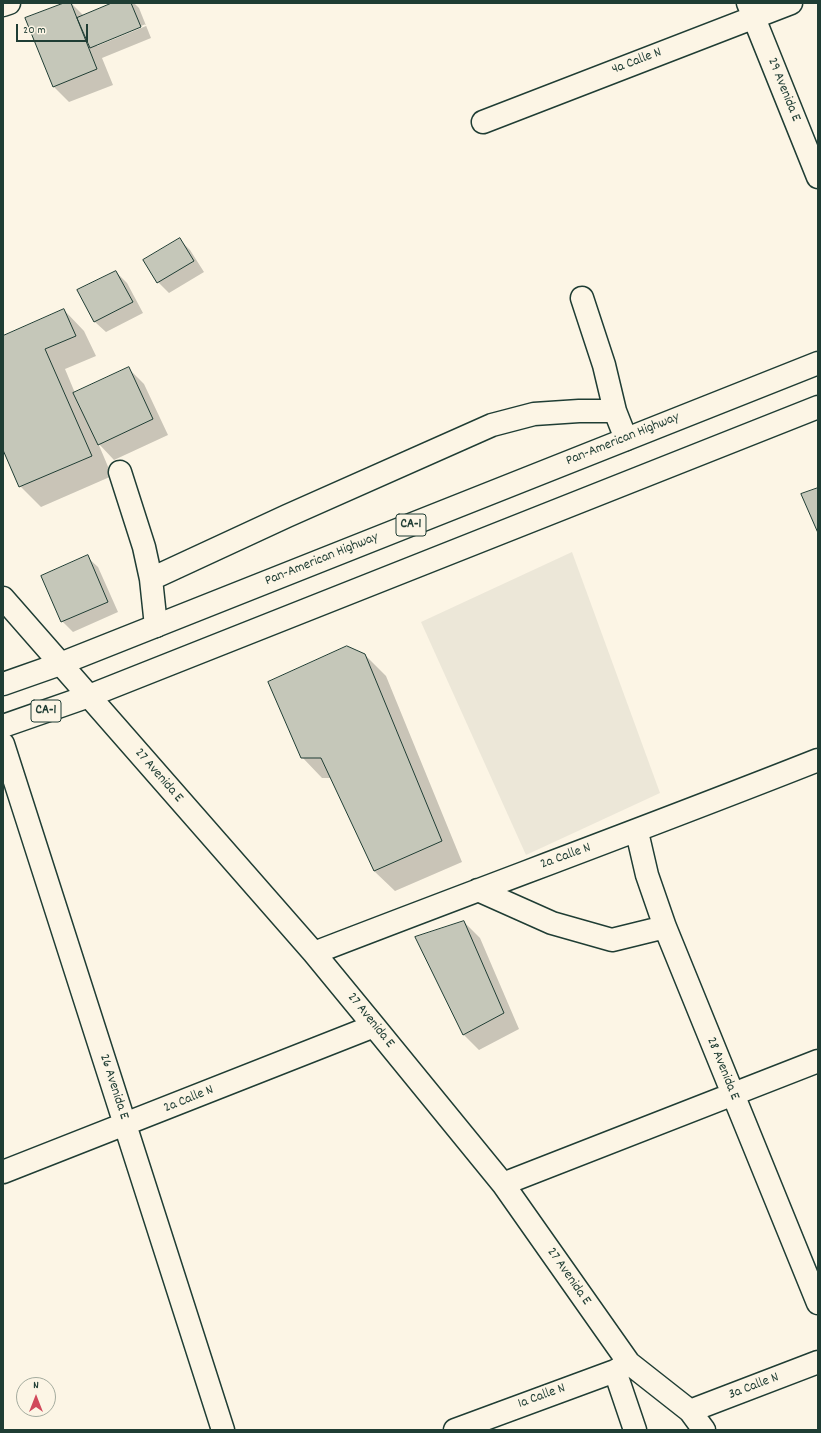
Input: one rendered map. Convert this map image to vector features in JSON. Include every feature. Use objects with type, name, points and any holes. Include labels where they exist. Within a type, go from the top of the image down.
[{"type":"main road","points":[[3,5],[9,3]]},
{"type":"main road","name":"4a Calle N","points":[[483,122],[750,10],[791,3]]},
{"type":"main road","name":"29 Avenida E","points":[[750,10],[818,177]]},
{"type":"main road","points":[[582,298],[604,364],[615,411],[626,439]]},
{"type":"main road","name":"Pan-American Highway","points":[[3,684],[60,664],[818,363]]},
{"type":"main road","name":"CA-1","points":[[3,726],[89,696],[818,407]]},
{"type":"main road","points":[[151,579],[492,425],[534,414],[579,411],[615,411]]},
{"type":"main road","points":[[120,472],[144,547],[151,579],[156,626]]},
{"type":"main road","name":"27 Avenida E","points":[[3,598],[314,953],[502,1184],[622,1367],[635,1430]]},
{"type":"main road","name":"26 Avenida E","points":[[3,744],[223,1430]]},
{"type":"main road","name":"2a Calle N","points":[[314,953],[478,890],[637,832],[818,760]]},
{"type":"main road","name":"28 Avenida E","points":[[637,832],[647,874],[665,927],[818,1303]]},
{"type":"main road","points":[[478,890],[552,923],[612,940],[665,927]]},
{"type":"main road","name":"2a Calle N","points":[[3,1172],[374,1026]]},
{"type":"main road","points":[[502,1184],[818,1061]]},
{"type":"main road","name":"3a Calle N","points":[[690,1411],[818,1362]]},
{"type":"main road","points":[[622,1367],[690,1411],[704,1430]]},
{"type":"main road","name":"1a Calle N","points":[[455,1430],[622,1367]]},
{"type":"shaded area","points":[[572,552],[660,793],[526,855],[421,622]]},
{"type":"building","points":[[64,3],[71,3],[97,69],[53,87],[25,18]]},
{"type":"building","points":[[112,3],[131,3],[141,27],[90,48],[77,18]]},
{"type":"building","points":[[180,238],[194,261],[157,283],[143,260]]},
{"type":"building","points":[[116,271],[133,302],[94,322],[77,290]]},
{"type":"building","points":[[64,309],[76,336],[45,349],[92,456],[19,487],[3,450],[3,336]]},
{"type":"building","points":[[129,367],[153,419],[98,445],[73,393]]},
{"type":"building","points":[[818,488],[818,533],[801,494]]},
{"type":"building","points":[[88,555],[108,602],[61,622],[41,576]]},
{"type":"building","points":[[347,646],[365,654],[442,841],[374,871],[321,758],[301,758],[268,682]]},
{"type":"building","points":[[464,921],[504,1013],[463,1035],[415,937]]}]
